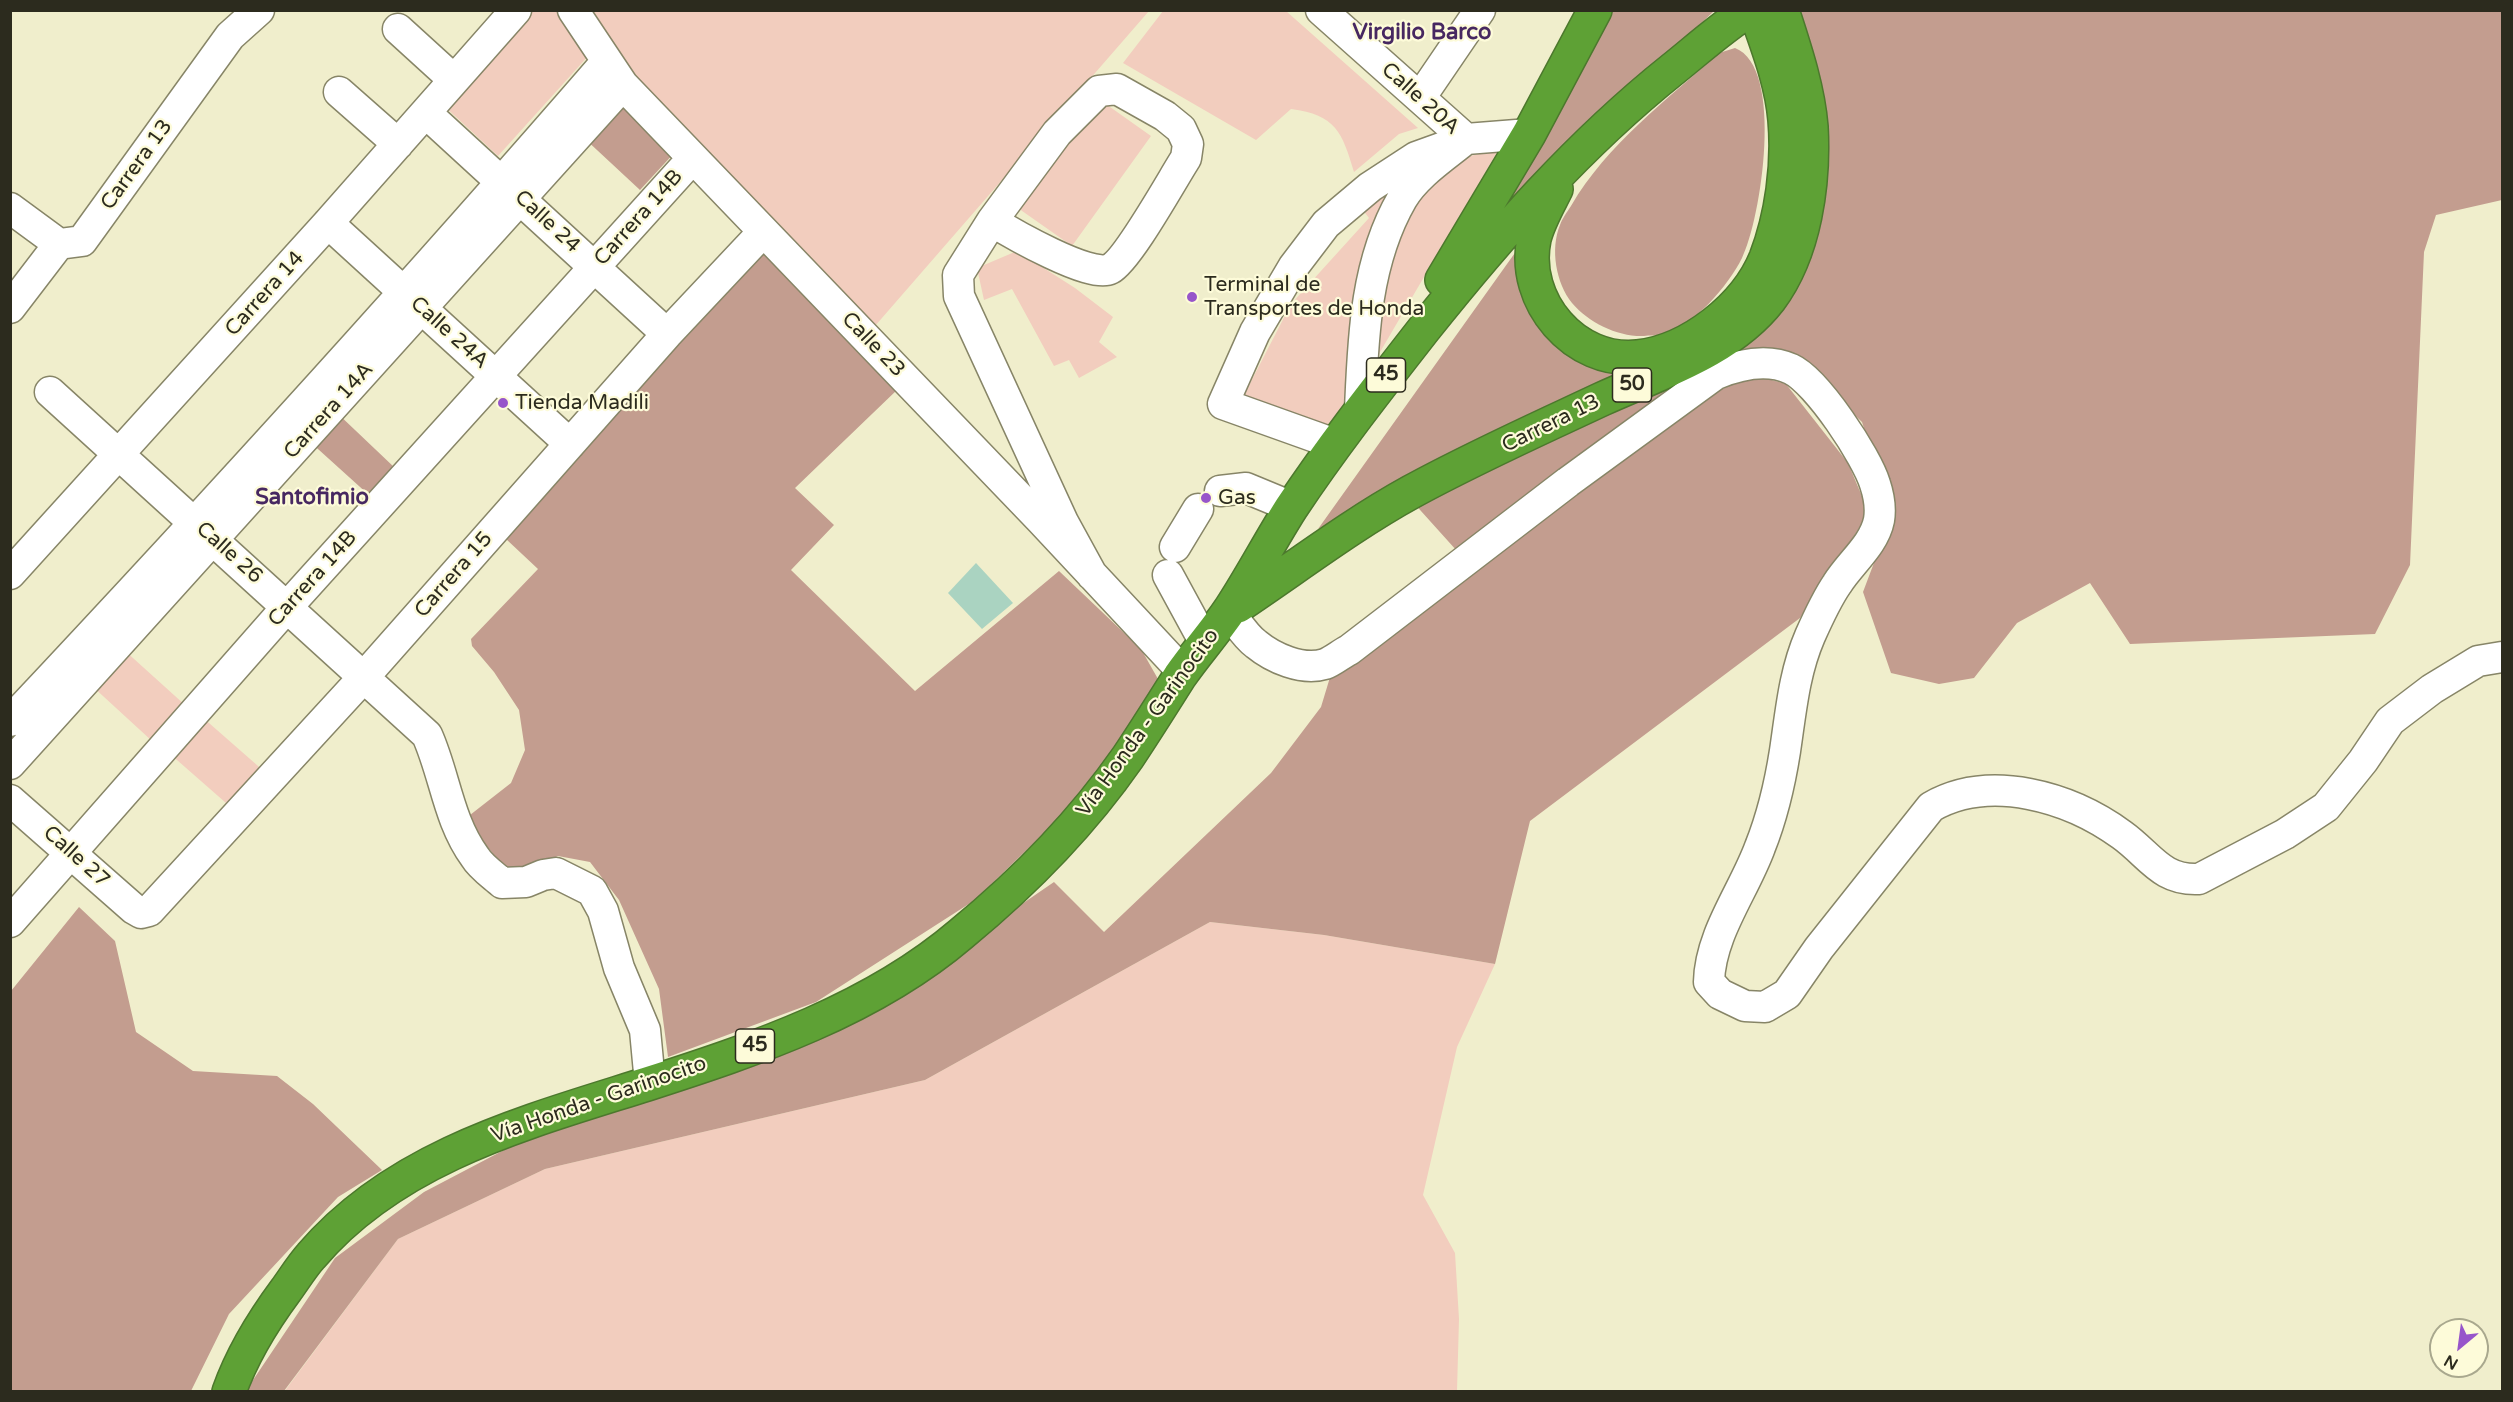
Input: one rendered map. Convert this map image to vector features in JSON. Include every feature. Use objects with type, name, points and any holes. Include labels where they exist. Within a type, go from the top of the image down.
[{"type":"highway","points":[[1389,371],[1529,134],[1595,10]]},
{"type":"highway","name":"Carrera 13","points":[[1228,612],[1371,516],[1411,492],[1578,410],[1709,350],[1742,328],[1770,298],[1790,264],[1803,223],[1810,182],[1811,126],[1801,75],[1782,10]]},
{"type":"highway","name":"50","points":[[1746,14],[1770,55],[1785,119],[1782,189],[1775,228],[1765,260],[1748,288],[1701,334],[1671,350],[1637,357],[1609,356],[1584,346],[1558,327],[1540,300],[1533,266],[1534,240],[1546,208],[1572,158],[1648,89],[1746,14]]},
{"type":"highway","name":"Vía Honda - Garinocito","points":[[229,1392],[236,1372],[268,1316],[310,1256],[341,1225],[422,1167],[457,1150],[546,1115],[651,1083],[838,1014],[906,973],[958,937],[1022,879],[1074,825],[1126,760],[1183,672],[1228,612],[1292,507],[1389,371],[1468,272],[1572,158]]},
{"type":"street","name":"Carrera 13","points":[[59,244],[82,241],[230,36],[259,10]]},
{"type":"street","name":"Calle 23","points":[[573,10],[615,73],[692,159],[1183,672]]},
{"type":"street","points":[[1420,98],[1480,10]]},
{"type":"street","name":"Calle 20A","points":[[1324,11],[1466,139]]},
{"type":"street","name":"Carrera 14","points":[[10,574],[120,455],[426,113],[509,13]]},
{"type":"street","points":[[398,29],[454,80]]},
{"type":"street","name":"Carrera 14A","points":[[10,764],[204,531],[513,190],[615,73]]},
{"type":"street","points":[[992,221],[1071,262],[1100,271],[1112,269],[1137,237],[1186,158],[1188,144],[1181,129],[1165,116],[1117,89],[1099,91],[1057,133],[992,221],[958,274],[959,296],[1063,522],[1092,575]]},
{"type":"street","points":[[339,92],[398,144]]},
{"type":"street","name":"Calle 24","points":[[426,113],[513,190],[667,334]]},
{"type":"street","points":[[1335,444],[1223,404],[1256,332],[1294,266],[1326,224],[1370,187],[1416,157],[1466,139],[1529,134]]},
{"type":"street","points":[[1360,410],[1364,329],[1371,283],[1385,238],[1402,198],[1423,175],[1466,139]]},
{"type":"street","name":"Carrera 14B","points":[[10,922],[288,606],[498,377],[692,159]]},
{"type":"street","points":[[10,208],[59,244],[10,308]]},
{"type":"street","name":"Calle 24A","points":[[328,223],[570,444]]},
{"type":"street","name":"Carrera 15","points":[[141,913],[149,911],[363,678],[667,334],[763,232]]},
{"type":"street","points":[[1228,612],[1255,644],[1277,656],[1295,664],[1311,666],[1327,663],[1349,650],[1576,476],[1716,374],[1735,366],[1775,364],[1802,376],[1840,422],[1875,483],[1880,504],[1879,522],[1871,540],[1832,591],[1810,635],[1798,666],[1785,753],[1761,847],[1718,940],[1709,965],[1709,982],[1720,994],[1745,1006],[1765,1007],[1787,994],[1819,948],[1931,807],[1946,798],[1966,792],[1987,791],[2049,799],[2077,808],[2101,821],[2123,836],[2170,876],[2185,880],[2199,879],[2285,834],[2326,807],[2363,761],[2390,721],[2432,689],[2478,661],[2502,657]]},
{"type":"street","name":"Calle 26","points":[[50,392],[288,606],[427,735],[436,754],[441,778],[458,828],[476,859],[502,883],[526,882],[543,875],[556,873],[592,891],[603,911],[619,968],[645,1030],[651,1083]]},
{"type":"street","points":[[1205,643],[1171,561],[1209,500],[1246,488],[1292,507]]},
{"type":"street","name":"Carrera 14A","points":[[10,721],[204,531]]},
{"type":"street","name":"Calle 27","points":[[10,800],[141,913]]},
{"type":"shaded area","points":[[525,11],[558,11],[590,54],[498,156],[441,103]]},
{"type":"shaded area","points":[[586,11],[1149,11],[875,326],[625,65]]},
{"type":"shaded area","points":[[1163,11],[1286,11],[1418,128],[1399,134],[1354,172],[1341,136],[1335,128],[1328,121],[1306,112],[1291,109],[1256,140],[1123,63]]},
{"type":"shaded area","points":[[1607,11],[1714,11],[1532,186],[1494,229]]},
{"type":"shaded area","points":[[1796,11],[2502,11],[2502,200],[2436,215],[2424,252],[2410,565],[2375,634],[2130,644],[2090,583],[2017,623],[1974,678],[1939,684],[1891,673],[1863,592],[1892,515],[1862,422],[1800,363],[1759,355],[1457,551],[1412,501],[1749,332]]},
{"type":"shaded area","points":[[1735,48],[1750,61],[1760,83],[1764,113],[1761,180],[1756,212],[1742,258],[1728,281],[1709,304],[1674,330],[1662,335],[1634,336],[1605,327],[1579,310],[1566,295],[1562,286],[1555,255],[1555,244],[1561,223],[1586,184],[1620,143],[1719,53]]},
{"type":"shaded area","points":[[621,96],[676,151],[640,190],[583,137]]},
{"type":"shaded area","points":[[1103,102],[1151,136],[1072,246],[1015,206]]},
{"type":"shaded area","points":[[1499,149],[1332,434],[1243,397],[1291,304],[1369,218],[1362,209],[1413,170]]},
{"type":"shaded area","points":[[767,236],[898,389],[795,488],[834,525],[791,570],[915,691],[1059,571],[1141,649],[1158,679],[1133,727],[1072,806],[975,900],[816,1002],[668,1057],[659,989],[619,900],[590,862],[558,856],[534,867],[514,872],[503,866],[473,829],[470,815],[511,783],[525,750],[519,710],[494,672],[472,646],[471,639],[538,569],[506,539]]},
{"type":"shaded area","points":[[1517,250],[1526,306],[1535,323],[1547,336],[1577,353],[1648,369],[1318,529]]},
{"type":"shaded area","points":[[1017,251],[1075,288],[1113,317],[1099,342],[1117,357],[1079,378],[1069,360],[1054,366],[1012,289],[984,300],[977,268]]},
{"type":"shaded area","points":[[1754,375],[1786,384],[1848,463],[1869,513],[1800,618],[1530,821],[1495,964],[1324,935],[1210,922],[925,1080],[545,1169],[398,1239],[284,1391],[245,1392],[335,1258],[424,1192],[525,1139],[680,1091],[834,1033],[1054,882],[1104,932],[1271,773],[1321,707],[1331,674],[1704,397]]},
{"type":"shaded area","points":[[335,411],[395,468],[370,496],[308,440]]},
{"type":"shaded area","points":[[976,563],[1013,603],[982,629],[948,593]]},
{"type":"shaded area","points":[[123,649],[185,705],[152,741],[91,685]]},
{"type":"shaded area","points":[[201,716],[266,773],[234,810],[169,753]]},
{"type":"shaded area","points":[[79,907],[115,941],[136,1032],[193,1071],[277,1076],[313,1104],[382,1170],[338,1197],[229,1314],[191,1391],[11,1391],[11,991]]},
{"type":"shaded area","points":[[1210,922],[1324,935],[1495,964],[1457,1047],[1423,1195],[1455,1253],[1459,1319],[1457,1391],[284,1392],[398,1239],[545,1169],[925,1080]]},
{"type":"place","name":"Terminal de Transportes de Honda","points":[[1192,297]]},
{"type":"place","name":"Tienda Madili","points":[[503,403]]},
{"type":"place","name":"Gas","points":[[1206,498]]},
{"type":"district","name":"Virgilio Barco","points":[[1422,33]]},
{"type":"district","name":"Santofimio","points":[[312,498]]}]
